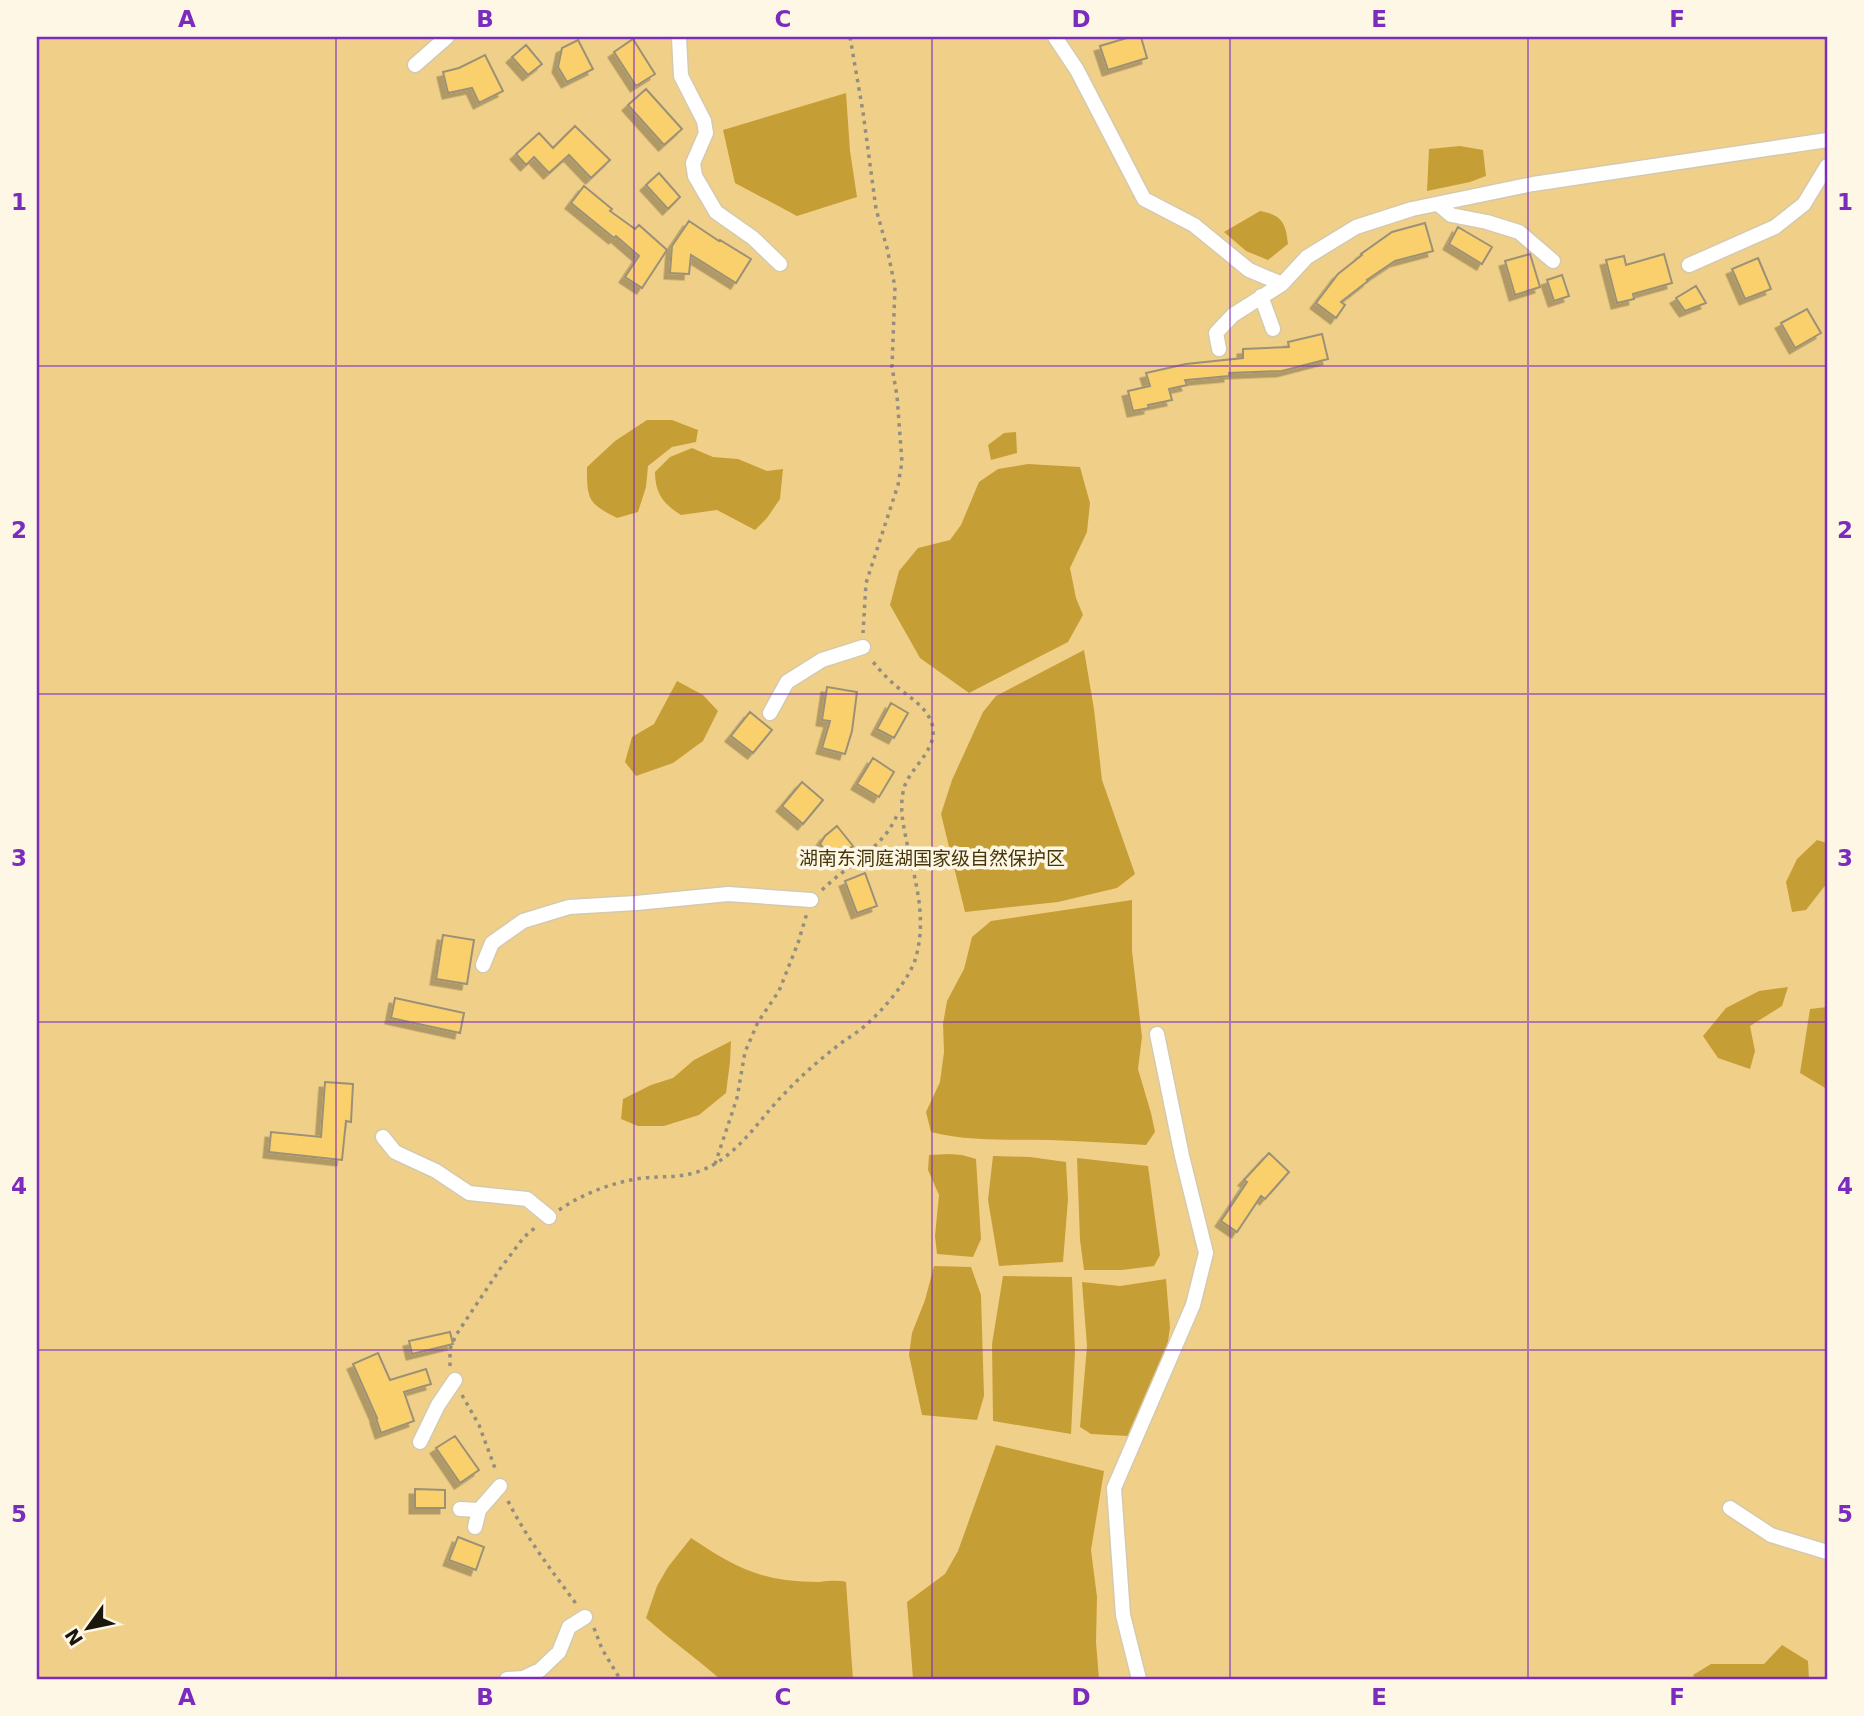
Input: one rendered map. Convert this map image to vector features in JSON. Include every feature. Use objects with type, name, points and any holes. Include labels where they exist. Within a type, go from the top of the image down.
[{"type":"street","points":[[415,65],[447,37]]},
{"type":"street","points":[[679,37],[681,76],[704,121],[706,133],[693,163],[695,176],[716,212],[753,237],[780,264]]},
{"type":"street","points":[[1055,37],[1077,70],[1144,199],[1194,225],[1249,270],[1282,284]]},
{"type":"street","points":[[1219,349],[1216,333],[1233,315],[1282,284],[1307,257],[1356,227],[1412,209],[1533,184],[1827,140]]},
{"type":"street","points":[[1689,265],[1775,227],[1804,204],[1827,166]]},
{"type":"street","points":[[1438,204],[1451,215],[1519,232],[1553,261]]},
{"type":"street","points":[[1261,296],[1273,329]]},
{"type":"street","points":[[770,713],[786,682],[822,660],[863,647]]},
{"type":"street","points":[[483,965],[492,943],[523,921],[569,907],[728,894],[811,900]]},
{"type":"street","points":[[1139,1679],[1123,1615],[1114,1488],[1194,1306],[1206,1253],[1182,1156],[1157,1034]]},
{"type":"street","points":[[383,1137],[395,1152],[436,1171],[469,1193],[527,1199],[549,1217]]},
{"type":"street","points":[[420,1442],[438,1405],[455,1380]]},
{"type":"street","points":[[475,1527],[479,1510],[500,1486]]},
{"type":"street","points":[[1730,1508],[1771,1535],[1827,1552]]},
{"type":"street","points":[[460,1509],[479,1510]]},
{"type":"street","points":[[506,1679],[523,1678],[540,1670],[559,1651],[569,1627],[585,1616]]},
{"type":"path","points":[[715,1164],[737,1098],[745,1052],[758,1021],[779,991],[811,900],[886,835],[901,810]]},
{"type":"green space","name":"湖南东洞庭湖国家级自然保护区","points":[[37,37],[1827,37],[1827,1679],[37,1679]]},
{"type":"shaded area","points":[[846,93],[850,151],[857,197],[797,216],[735,183],[723,130]]},
{"type":"shaded area","points":[[1460,146],[1483,150],[1486,176],[1427,191],[1429,149]]},
{"type":"shaded area","points":[[1260,211],[1282,221],[1287,237],[1288,244],[1268,260],[1246,251],[1224,232]]},
{"type":"shaded area","points":[[647,420],[672,420],[698,430],[696,442],[672,447],[648,466],[646,487],[638,512],[617,518],[591,499],[587,467],[615,441]]},
{"type":"shaded area","points":[[1016,432],[1017,453],[991,460],[988,445],[1004,433]]},
{"type":"shaded area","points":[[692,448],[713,457],[738,459],[767,471],[783,469],[780,499],[755,530],[717,510],[681,515],[665,502],[658,492],[655,472],[670,457]]},
{"type":"shaded area","points":[[1028,464],[1080,467],[1090,503],[1087,532],[1070,568],[1076,598],[1083,615],[1068,642],[969,693],[920,658],[890,605],[899,571],[918,548],[950,540],[961,525],[979,482],[998,469]]},
{"type":"shaded area","points":[[1084,650],[1102,780],[1135,874],[1117,888],[1058,902],[965,912],[941,814],[952,780],[983,712],[996,696]]},
{"type":"shaded area","points":[[677,681],[703,695],[718,711],[703,741],[673,763],[636,776],[625,762],[632,737],[654,724]]},
{"type":"shaded area","points":[[1817,840],[1827,843],[1827,883],[1806,910],[1792,912],[1786,882],[1797,859]]},
{"type":"shaded area","points":[[1132,900],[1132,951],[1142,1037],[1138,1069],[1155,1132],[1146,1145],[975,1139],[931,1132],[926,1112],[940,1082],[947,1001],[964,969],[972,937],[991,921]]},
{"type":"shaded area","points":[[1788,987],[1782,1006],[1750,1026],[1755,1051],[1750,1069],[1718,1058],[1703,1036],[1726,1008],[1759,991]]},
{"type":"shaded area","points":[[1827,1007],[1827,1089],[1800,1073],[1810,1009]]},
{"type":"shaded area","points":[[731,1041],[726,1093],[699,1115],[664,1126],[638,1126],[621,1119],[623,1099],[673,1078],[694,1060]]},
{"type":"shaded area","points":[[949,1154],[976,1159],[981,1239],[973,1257],[937,1254],[935,1236],[939,1195],[928,1170],[929,1155]]},
{"type":"shaded area","points":[[993,1156],[1066,1162],[1068,1199],[1063,1262],[999,1266],[988,1200]]},
{"type":"shaded area","points":[[1077,1158],[1148,1166],[1160,1255],[1154,1266],[1122,1270],[1084,1270],[1080,1240]]},
{"type":"shaded area","points":[[934,1266],[971,1267],[981,1295],[984,1396],[977,1420],[922,1415],[909,1355],[912,1333]]},
{"type":"shaded area","points":[[1003,1276],[1072,1277],[1075,1352],[1071,1434],[993,1421],[992,1344]]},
{"type":"shaded area","points":[[1166,1279],[1170,1328],[1165,1361],[1144,1418],[1128,1436],[1091,1434],[1080,1427],[1087,1346],[1082,1282],[1120,1286]]},
{"type":"shaded area","points":[[996,1445],[1104,1471],[1091,1550],[1097,1597],[1099,1679],[913,1679],[907,1602],[945,1574],[958,1551]]},
{"type":"shaded area","points":[[691,1538],[725,1559],[760,1575],[794,1581],[846,1582],[853,1679],[720,1679],[655,1626],[646,1618],[657,1586]]},
{"type":"shaded area","points":[[1782,1645],[1808,1661],[1809,1679],[1696,1679],[1693,1675],[1711,1664],[1764,1664]]},
{"type":"building","points":[[1130,37],[1141,37],[1147,58],[1108,70],[1100,46]]},
{"type":"building","points":[[633,39],[655,74],[636,86],[614,52]]},
{"type":"building","points":[[578,40],[593,69],[567,82],[558,67],[562,48]]},
{"type":"building","points":[[526,45],[542,64],[528,75],[512,57]]},
{"type":"building","points":[[485,55],[503,91],[479,103],[472,88],[448,93],[443,72],[459,68]]},
{"type":"building","points":[[646,89],[682,129],[664,145],[628,105]]},
{"type":"building","points":[[575,126],[610,160],[591,178],[569,155],[549,173],[534,157],[526,165],[516,154],[539,133],[553,148]]},
{"type":"building","points":[[659,173],[680,197],[668,209],[646,185]]},
{"type":"building","points":[[584,186],[612,209],[610,211],[635,229],[639,225],[667,250],[642,288],[625,277],[639,256],[571,203]]},
{"type":"building","points":[[689,221],[751,259],[736,283],[691,255],[689,274],[670,273],[672,246]]},
{"type":"building","points":[[1425,223],[1433,251],[1395,261],[1367,280],[1341,302],[1345,305],[1336,318],[1316,303],[1338,274],[1361,254],[1392,232]]},
{"type":"building","points":[[1458,227],[1492,247],[1482,264],[1449,244]]},
{"type":"building","points":[[1530,254],[1540,287],[1515,295],[1505,261]]},
{"type":"building","points":[[1664,254],[1672,283],[1633,294],[1634,299],[1617,303],[1606,260],[1624,256],[1626,265]]},
{"type":"building","points":[[1758,258],[1771,289],[1745,299],[1732,269]]},
{"type":"building","points":[[1562,275],[1569,296],[1554,301],[1547,280]]},
{"type":"building","points":[[1696,286],[1706,303],[1685,311],[1676,298]]},
{"type":"building","points":[[1807,309],[1821,333],[1795,348],[1781,323]]},
{"type":"building","points":[[1322,334],[1328,359],[1282,371],[1229,373],[1229,376],[1185,380],[1187,385],[1169,389],[1172,400],[1133,411],[1128,391],[1150,386],[1146,373],[1186,364],[1243,358],[1243,349],[1289,347],[1288,342]]},
{"type":"building","points":[[827,687],[857,692],[852,731],[845,754],[822,748],[830,721],[822,720]]},
{"type":"building","points":[[891,703],[908,713],[894,738],[877,729]]},
{"type":"building","points":[[750,712],[772,730],[753,753],[731,736]]},
{"type":"building","points":[[873,758],[894,772],[879,797],[857,784]]},
{"type":"building","points":[[802,782],[823,800],[803,824],[782,806]]},
{"type":"building","points":[[837,826],[853,846],[834,861],[820,844]]},
{"type":"building","points":[[865,873],[877,906],[857,913],[845,881]]},
{"type":"building","points":[[443,935],[474,940],[467,984],[436,979]]},
{"type":"building","points":[[395,998],[464,1013],[460,1033],[391,1018]]},
{"type":"building","points":[[325,1082],[353,1084],[351,1122],[346,1121],[342,1160],[269,1152],[271,1132],[321,1137]]},
{"type":"building","points":[[1269,1153],[1289,1172],[1265,1199],[1261,1196],[1237,1232],[1221,1221],[1247,1182],[1244,1180]]},
{"type":"building","points":[[450,1332],[453,1344],[412,1354],[409,1341]]},
{"type":"building","points":[[378,1353],[390,1380],[426,1369],[431,1384],[404,1392],[414,1421],[381,1433],[353,1364]]},
{"type":"building","points":[[455,1436],[479,1470],[460,1483],[436,1448]]},
{"type":"building","points":[[415,1489],[445,1490],[445,1508],[415,1508]]},
{"type":"building","points":[[458,1537],[484,1547],[476,1570],[449,1560]]}]
